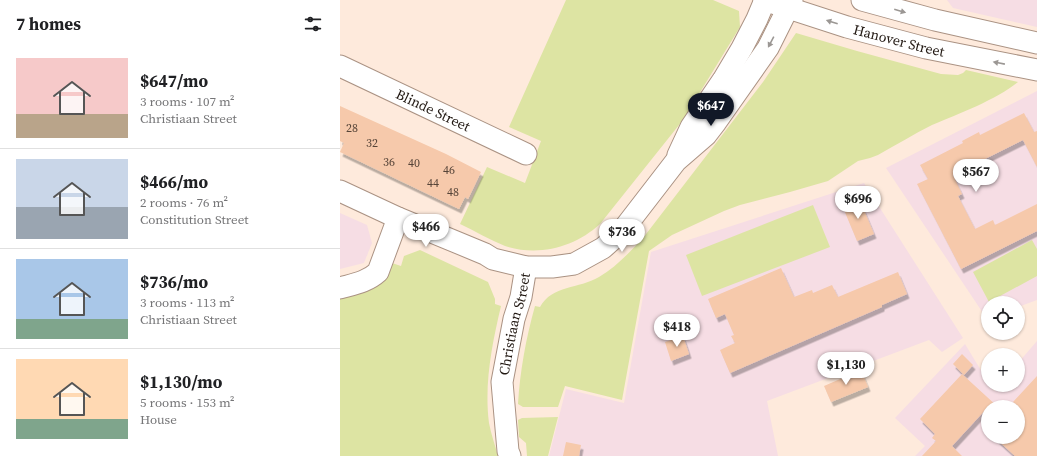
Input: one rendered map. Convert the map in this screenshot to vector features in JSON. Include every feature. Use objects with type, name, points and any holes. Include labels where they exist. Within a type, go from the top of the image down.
[{"type":"street","name":"Hanover Street","points":[[765,0],[791,4],[847,26],[926,48],[1037,70]]},
{"type":"street","name":"Christiaan Street","points":[[676,161],[691,127],[723,80],[742,48],[765,0]]},
{"type":"street","name":"Hanover Street","points":[[862,0],[935,20],[1037,43]]},
{"type":"street","name":"Christiaan Street","points":[[510,456],[508,451],[502,382],[526,267],[552,267],[574,264],[603,248],[622,231],[676,161],[706,135],[721,116],[768,48],[791,4]]},
{"type":"street","name":"Blinde Street","points":[[340,66],[526,154]]},
{"type":"street","points":[[340,191],[398,218],[485,254],[493,259],[526,267]]},
{"type":"street","points":[[340,288],[366,281],[378,272],[398,218]]},
{"type":"shaded area","points":[[947,0],[1037,0],[1037,27],[953,8]]},
{"type":"shaded area","points":[[1037,91],[1037,300],[1025,304],[1025,296],[981,296],[981,310],[886,168]]},
{"type":"shaded area","points":[[864,183],[963,338],[942,352],[929,340],[767,401],[778,456],[549,456],[566,389],[624,403],[651,252]]},
{"type":"shaded area","points":[[340,213],[367,225],[372,243],[364,263],[340,269]]},
{"type":"shaded area","points":[[1037,341],[1037,456],[915,456],[925,446],[895,418],[965,344],[981,370],[981,392],[1025,392],[1025,355]]},
{"type":"green space","points":[[566,0],[713,0],[739,11],[740,27],[683,120],[600,224],[579,239],[556,248],[543,250],[518,249],[499,244],[460,224],[487,167],[525,183],[541,141],[509,127]]},
{"type":"green space","points":[[796,33],[941,74],[958,75],[966,70],[1018,82],[988,101],[932,125],[878,155],[858,161],[828,181],[740,205],[672,235],[649,251],[622,400],[565,386],[558,407],[523,407],[518,404],[524,355],[535,306],[540,307],[545,300],[559,291],[599,277],[617,264],[633,249],[763,82]]},
{"type":"green space","points":[[813,205],[830,247],[702,296],[686,255]]},
{"type":"green space","points":[[1032,240],[1037,249],[1037,276],[1000,296],[986,296],[973,272]]},
{"type":"green space","points":[[420,250],[488,282],[495,299],[495,304],[501,306],[492,349],[488,379],[489,423],[498,456],[340,456],[340,298],[374,288],[384,278],[392,263],[401,266],[404,256]]},
{"type":"green space","points":[[558,417],[548,456],[527,456],[526,443],[519,437],[518,420],[522,418]]},
{"type":"building","points":[[340,106],[446,154],[481,172],[468,199],[465,197],[459,209],[340,152],[344,143],[340,141]]},
{"type":"building","points":[[1024,113],[1034,132],[1037,131],[1037,167],[1023,140],[953,175],[962,194],[958,196],[975,229],[993,220],[995,225],[1037,204],[1037,231],[961,269],[917,184],[928,179],[920,165],[963,143],[962,141],[979,132],[980,135]]},
{"type":"building","points":[[859,198],[874,234],[857,241],[842,205]]},
{"type":"building","points":[[781,268],[794,297],[812,290],[813,293],[832,285],[838,297],[898,272],[907,294],[882,305],[882,307],[730,373],[720,350],[735,343],[731,336],[734,335],[725,314],[716,318],[708,299]]},
{"type":"building","points":[[683,336],[689,354],[671,361],[665,342]]},
{"type":"building","points":[[962,354],[973,365],[964,375],[953,364]]},
{"type":"building","points":[[861,370],[868,387],[831,402],[824,386]]},
{"type":"building","points":[[962,374],[990,400],[981,400],[981,415],[952,446],[962,456],[922,456],[936,441],[932,438],[935,434],[920,419]]},
{"type":"building","points":[[1037,376],[1037,456],[1015,456],[1002,444],[1025,444],[1025,400],[1015,400],[1022,392],[1025,392],[1025,389]]},
{"type":"building","points":[[566,442],[581,445],[579,456],[563,456]]}]
